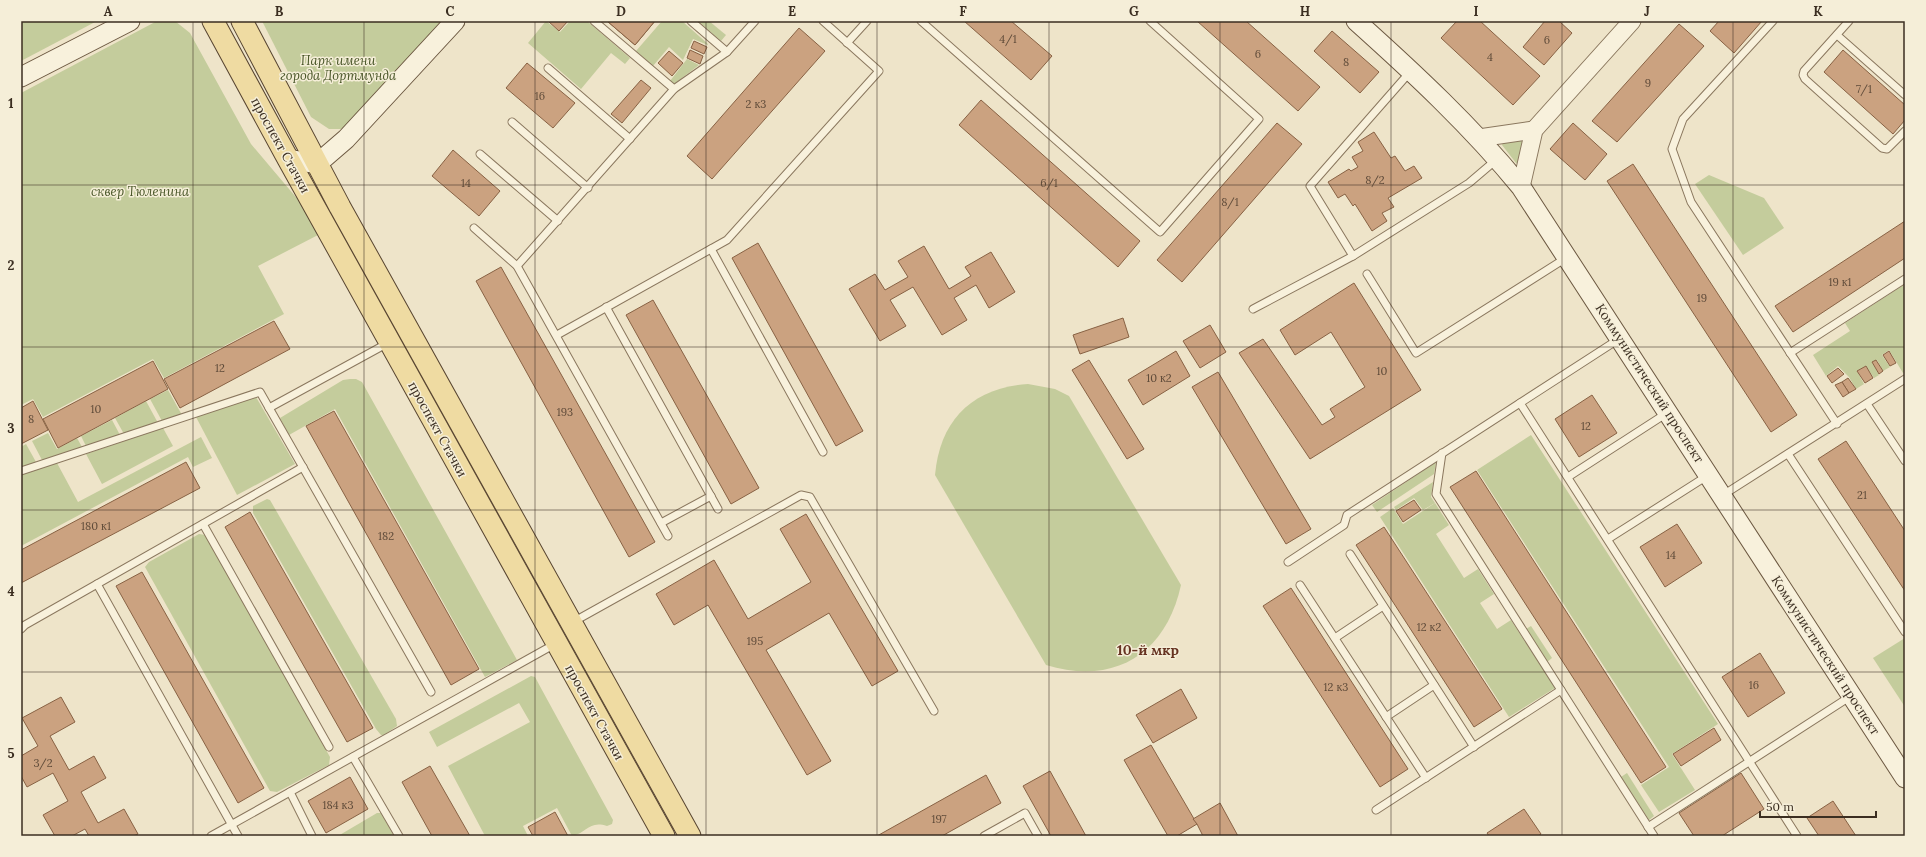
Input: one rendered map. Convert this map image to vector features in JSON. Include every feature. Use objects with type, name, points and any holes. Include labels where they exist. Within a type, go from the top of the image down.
[{"type":"main road","points":[[21,77],[130,21]]},
{"type":"main road","name":"проспект Стачки","points":[[213,21],[664,836]]},
{"type":"main road","name":"проспект Стачки","points":[[242,21],[317,164],[690,836]]},
{"type":"main road","points":[[288,159],[317,164],[346,139],[455,21]]},
{"type":"main road","name":"Коммунистический проспект","points":[[1356,21],[1411,70],[1498,158],[1522,187],[1905,778]]},
{"type":"street","points":[[1522,187],[1534,130],[1632,21]]},
{"type":"street","points":[[1479,138],[1534,130]]},
{"type":"lane","points":[[594,21],[674,89]]},
{"type":"lane","points":[[691,21],[727,52]]},
{"type":"lane","points":[[517,266],[588,188],[674,89],[727,52],[755,21]]},
{"type":"lane","points":[[557,335],[727,240],[879,71],[823,21]]},
{"type":"lane","points":[[848,43],[867,21]]},
{"type":"lane","points":[[920,21],[1160,232],[1259,119],[1150,21]]},
{"type":"lane","points":[[1772,21],[1683,119],[1672,149],[1691,202],[1837,424]]},
{"type":"lane","points":[[1849,21],[1804,72],[1803,75],[1805,79],[1882,148],[1887,150],[1890,148],[1905,131]]},
{"type":"lane","points":[[1837,35],[1905,94]]},
{"type":"lane","points":[[548,68],[630,139]]},
{"type":"lane","points":[[1353,256],[1310,186],[1411,70]]},
{"type":"lane","points":[[512,122],[588,188]]},
{"type":"lane","points":[[480,154],[558,221]]},
{"type":"lane","points":[[1253,309],[1353,256],[1469,183],[1498,158]]},
{"type":"lane","points":[[474,228],[517,266],[557,335],[668,536]]},
{"type":"lane","points":[[711,249],[823,452]]},
{"type":"lane","points":[[1367,274],[1416,353],[1568,257]]},
{"type":"lane","points":[[1790,353],[1905,279]]},
{"type":"lane","points":[[606,307],[718,509]]},
{"type":"lane","points":[[1288,562],[1344,525],[1347,515],[1621,338]]},
{"type":"lane","points":[[269,408],[390,342]]},
{"type":"lane","points":[[1723,495],[1837,424],[1905,379]]},
{"type":"lane","points":[[21,471],[260,392],[431,692]]},
{"type":"lane","points":[[1520,403],[1797,836]]},
{"type":"lane","points":[[1867,404],[1905,461]]},
{"type":"lane","points":[[1568,477],[1669,412]]},
{"type":"lane","points":[[1442,453],[1436,494],[1654,836]]},
{"type":"lane","points":[[1788,454],[1905,632]]},
{"type":"lane","points":[[21,629],[25,625],[302,467]]},
{"type":"lane","points":[[1608,540],[1709,474]]},
{"type":"lane","points":[[571,623],[801,495],[810,497],[934,710]]},
{"type":"lane","points":[[661,523],[711,496]]},
{"type":"lane","points":[[203,524],[329,747]]},
{"type":"lane","points":[[1350,554],[1474,747]]},
{"type":"lane","points":[[97,584],[238,836]]},
{"type":"lane","points":[[1300,584],[1426,778]]},
{"type":"lane","points":[[1335,638],[1383,606]]},
{"type":"lane","points":[[211,836],[557,643]]},
{"type":"lane","points":[[1386,717],[1434,685]]},
{"type":"lane","points":[[1376,810],[1561,690]]},
{"type":"lane","points":[[1648,827],[1852,695]]},
{"type":"lane","points":[[353,757],[399,836]]},
{"type":"lane","points":[[290,792],[312,836]]},
{"type":"lane","points":[[984,836],[1025,813],[1038,836]]},
{"type":"green space","points":[[21,21],[97,21],[21,61]]},
{"type":"green space","name":"сквер Тюленина","points":[[157,21],[175,21],[190,33],[251,144],[300,202],[318,235],[258,266],[284,314],[164,378],[153,359],[43,417],[33,399],[21,405],[21,93]]},
{"type":"green space","name":"Парк имени города Дортмунда","points":[[262,21],[442,21],[354,120],[341,129],[329,129],[311,117]]},
{"type":"green space","points":[[546,21],[560,32],[570,21],[587,21],[630,58],[625,64],[611,53],[581,89],[528,43]]},
{"type":"green space","points":[[662,21],[682,21],[708,45],[693,39],[683,60],[669,47],[653,66],[636,51]]},
{"type":"green space","points":[[698,21],[709,21],[726,35],[721,41]]},
{"type":"green space","points":[[687,59],[699,65],[674,84],[670,81]]},
{"type":"green space","points":[[1527,139],[1519,164],[1516,163],[1502,145],[1503,142]]},
{"type":"green space","points":[[1709,175],[1764,198],[1784,228],[1743,255],[1695,184]]},
{"type":"green space","points":[[1905,284],[1905,372],[1903,373],[1889,350],[1882,355],[1890,367],[1883,371],[1877,360],[1872,362],[1879,375],[1874,378],[1866,366],[1857,371],[1864,384],[1856,389],[1849,377],[1838,366],[1826,376],[1813,355],[1850,331],[1845,323]]},
{"type":"green space","points":[[356,379],[362,382],[517,660],[485,677],[335,409],[289,435],[280,418],[343,380]]},
{"type":"green space","points":[[1028,384],[1055,389],[1069,396],[1181,585],[1174,609],[1163,630],[1150,646],[1133,659],[1115,667],[1094,671],[1071,670],[1046,665],[935,475],[938,455],[944,438],[952,423],[962,410],[975,400],[991,392],[1008,387]]},
{"type":"green space","points":[[168,390],[182,415],[162,421],[150,399]]},
{"type":"green space","points":[[256,397],[295,464],[237,495],[196,417]]},
{"type":"green space","points":[[146,401],[158,423],[124,434],[115,418]]},
{"type":"green space","points":[[112,420],[120,435],[86,446],[81,436]]},
{"type":"green space","points":[[163,428],[173,446],[102,484],[86,454]]},
{"type":"green space","points":[[48,433],[57,449],[77,438],[82,447],[42,460],[32,441]]},
{"type":"green space","points":[[1531,435],[1718,724],[1672,754],[1695,790],[1659,812],[1641,785],[1669,767],[1477,470]]},
{"type":"green space","points":[[201,437],[212,458],[193,467],[188,457],[21,546],[21,474],[57,463],[78,502]]},
{"type":"green space","points":[[26,444],[36,462],[21,468],[21,447]]},
{"type":"green space","points":[[1436,462],[1434,474],[1377,512],[1372,505]]},
{"type":"green space","points":[[1433,482],[1431,497],[1435,503],[1423,510],[1414,498],[1396,510],[1394,507]]},
{"type":"green space","points":[[267,499],[270,500],[396,719],[397,726],[384,735],[381,735],[376,729],[253,513],[253,506]]},
{"type":"green space","points":[[1435,503],[1449,525],[1436,534],[1464,578],[1478,569],[1494,594],[1480,603],[1497,629],[1511,620],[1555,688],[1509,717],[1380,517],[1393,508],[1403,524]]},
{"type":"green space","points":[[199,534],[205,535],[330,757],[329,765],[277,792],[270,791],[145,567],[149,562]]},
{"type":"green space","points":[[1531,626],[1552,658],[1547,662],[1526,629]]},
{"type":"green space","points":[[1905,638],[1905,707],[1873,658]]},
{"type":"green space","points":[[531,676],[535,677],[613,820],[612,824],[607,826],[592,826],[572,836],[557,808],[523,826],[528,836],[485,836],[448,766],[530,722],[519,703],[437,747],[429,732]]},
{"type":"green space","points":[[1627,773],[1654,816],[1649,820],[1621,777]]},
{"type":"green space","points":[[377,813],[381,813],[394,836],[338,836]]},
{"type":"building","points":[[548,21],[568,21],[559,31]]},
{"type":"building","points":[[607,21],[655,21],[635,45]]},
{"type":"building","points":[[607,21],[655,21],[635,45]]},
{"type":"building","points":[[964,21],[1011,21],[1052,56],[1031,80]]},
{"type":"building","points":[[1197,21],[1246,21],[1320,87],[1298,111]]},
{"type":"building","points":[[1457,21],[1480,21],[1540,76],[1513,105],[1441,38]]},
{"type":"building","points":[[1545,21],[1559,21],[1572,33],[1544,65],[1523,47]]},
{"type":"building","points":[[1719,21],[1762,21],[1734,53],[1710,31]]},
{"type":"building","points":[[1679,24],[1704,46],[1617,142],[1592,121]]},
{"type":"building","points":[[799,28],[825,51],[712,179],[687,156]]},
{"type":"building","points":[[1332,31],[1379,72],[1360,93],[1314,51]]},
{"type":"building","points":[[694,41],[707,47],[704,54],[691,48]]},
{"type":"building","points":[[690,50],[703,56],[700,64],[687,58]]},
{"type":"building","points":[[1843,50],[1905,105],[1905,120],[1893,134],[1824,72]]},
{"type":"building","points":[[669,51],[683,63],[672,76],[658,63]]},
{"type":"building","points":[[527,63],[575,103],[553,128],[506,88]]},
{"type":"building","points":[[641,80],[651,88],[622,123],[611,114]]},
{"type":"building","points":[[981,100],[1140,241],[1118,267],[959,125]]},
{"type":"building","points":[[1277,123],[1302,144],[1182,282],[1157,260]]},
{"type":"building","points":[[1573,123],[1607,154],[1585,180],[1550,149]]},
{"type":"building","points":[[1374,132],[1391,158],[1395,156],[1405,171],[1414,166],[1422,178],[1388,198],[1394,207],[1382,213],[1387,221],[1372,231],[1355,204],[1353,206],[1345,194],[1338,198],[1328,182],[1349,169],[1351,171],[1358,167],[1352,157],[1363,151],[1358,142]]},
{"type":"building","points":[[453,150],[500,191],[479,216],[432,176]]},
{"type":"building","points":[[1633,164],[1797,415],[1771,432],[1607,181]]},
{"type":"building","points":[[1905,221],[1905,258],[1793,332],[1775,306]]},
{"type":"building","points":[[758,243],[863,431],[836,446],[732,258]]},
{"type":"building","points":[[924,246],[949,289],[971,276],[965,267],[991,252],[1015,292],[989,308],[976,285],[954,298],[967,320],[942,335],[913,287],[890,300],[906,326],[880,341],[849,289],[875,274],[885,290],[908,277],[898,261]]},
{"type":"building","points":[[501,267],[655,542],[629,557],[476,281]]},
{"type":"building","points":[[1354,283],[1421,390],[1310,459],[1239,353],[1263,339],[1322,425],[1335,417],[1330,409],[1365,387],[1331,332],[1295,355],[1280,330]]},
{"type":"building","points":[[653,300],[759,488],[731,504],[626,315]]},
{"type":"building","points":[[1123,318],[1129,337],[1080,354],[1073,335]]},
{"type":"building","points":[[274,321],[290,349],[180,408],[164,379]]},
{"type":"building","points":[[1210,325],[1226,352],[1200,368],[1183,341]]},
{"type":"building","points":[[1176,351],[1190,376],[1143,405],[1128,380]]},
{"type":"building","points":[[1889,351],[1896,363],[1890,366],[1883,355]]},
{"type":"building","points":[[1089,360],[1144,449],[1127,459],[1072,370]]},
{"type":"building","points":[[1876,360],[1883,371],[1879,374],[1872,362]]},
{"type":"building","points":[[153,361],[168,389],[58,448],[43,419]]},
{"type":"building","points":[[1866,366],[1873,378],[1865,383],[1857,371]]},
{"type":"building","points":[[1838,368],[1844,374],[1832,383],[1827,376]]},
{"type":"building","points":[[1218,372],[1311,529],[1286,544],[1192,387]]},
{"type":"building","points":[[1848,378],[1856,389],[1849,393],[1842,382]]},
{"type":"building","points":[[1842,382],[1849,393],[1843,397],[1835,385]]},
{"type":"building","points":[[1592,395],[1617,433],[1579,457],[1555,419]]},
{"type":"building","points":[[33,401],[48,430],[21,444],[21,408]]},
{"type":"building","points":[[334,411],[479,669],[451,685],[306,426]]},
{"type":"building","points":[[1846,441],[1905,531],[1905,591],[1818,459]]},
{"type":"building","points":[[186,462],[200,488],[21,583],[21,550]]},
{"type":"building","points":[[1476,471],[1666,767],[1641,783],[1450,487]]},
{"type":"building","points":[[1414,500],[1421,510],[1403,522],[1396,511]]},
{"type":"building","points":[[250,512],[373,728],[347,742],[225,527]]},
{"type":"building","points":[[806,514],[898,671],[872,686],[829,613],[766,650],[831,761],[807,775],[708,605],[674,625],[656,594],[714,560],[748,619],[811,582],[780,529]]},
{"type":"building","points":[[1677,524],[1702,563],[1665,587],[1640,547]]},
{"type":"building","points":[[1384,527],[1502,709],[1474,727],[1356,545]]},
{"type":"building","points":[[142,572],[264,788],[238,803],[116,586]]},
{"type":"building","points":[[1291,588],[1408,769],[1380,787],[1263,606]]},
{"type":"building","points":[[1760,653],[1785,693],[1748,717],[1722,677]]},
{"type":"building","points":[[1181,689],[1197,718],[1153,743],[1136,715]]},
{"type":"building","points":[[61,697],[75,722],[50,736],[69,770],[94,756],[106,778],[81,792],[98,823],[124,809],[138,834],[133,836],[89,836],[85,829],[72,836],[55,836],[43,815],[68,801],[53,773],[27,787],[21,776],[21,756],[38,746],[22,718]]},
{"type":"building","points":[[1714,728],[1721,740],[1681,766],[1673,754]]},
{"type":"building","points":[[1151,745],[1197,824],[1177,836],[1168,836],[1124,760]]},
{"type":"building","points":[[430,766],[470,836],[432,836],[402,782]]},
{"type":"building","points":[[1050,771],[1086,836],[1051,836],[1023,786]]},
{"type":"building","points":[[1741,773],[1764,809],[1722,836],[1694,836],[1679,813]]},
{"type":"building","points":[[986,775],[1001,803],[942,836],[877,836]]},
{"type":"building","points":[[350,777],[368,809],[326,833],[308,801]]},
{"type":"building","points":[[1833,801],[1856,836],[1819,836],[1807,818]]},
{"type":"building","points":[[1220,803],[1238,836],[1203,836],[1193,819]]},
{"type":"building","points":[[1524,809],[1541,834],[1538,836],[1489,836],[1487,833]]},
{"type":"building","points":[[555,812],[568,836],[533,836],[528,827]]},
{"type":"district","name":"10-й мкр","points":[[1148,650]]}]
